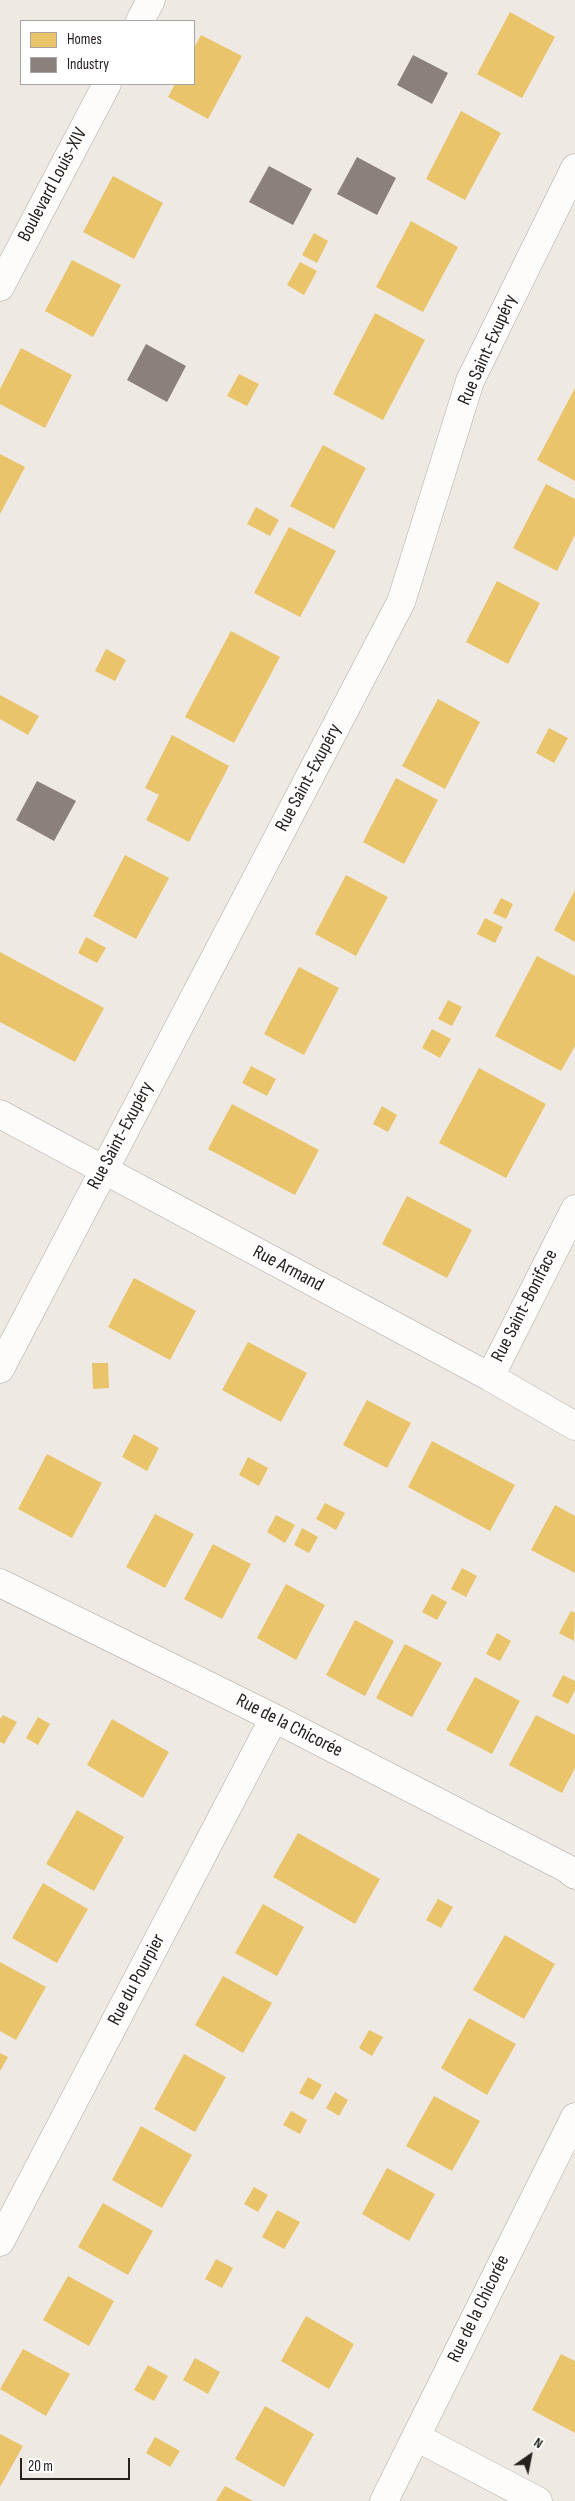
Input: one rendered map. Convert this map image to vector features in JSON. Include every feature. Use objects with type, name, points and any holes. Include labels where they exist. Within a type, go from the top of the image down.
[{"type":"street","points":[[141,20],[151,0]]},
{"type":"street","name":"Boulevard Louis-XIV","points":[[0,287],[106,85]]},
{"type":"street","name":"Rue Saint-Exupéry","points":[[0,1369],[401,602],[470,381],[575,168]]},
{"type":"street","name":"Rue Armand","points":[[0,1114],[103,1171],[490,1377],[575,1426]]},
{"type":"street","name":"Rue Saint-Boniface","points":[[490,1377],[575,1209]]},
{"type":"street","name":"Rue de la Chicorée","points":[[0,1583],[274,1718],[566,1868],[575,1875]]},
{"type":"street","name":"Rue du Pourpier","points":[[0,2242],[274,1718]]},
{"type":"street","name":"Rue de la Chicorée","points":[[384,2501],[575,2117]]},
{"type":"street","points":[[416,2437],[538,2501]]},
{"type":"building: Homes","points":[[510,12],[555,37],[522,98],[477,74]]},
{"type":"building: Homes","points":[[201,35],[242,56],[208,119],[168,97],[174,85],[195,85],[195,46]]},
{"type":"building: Homes","points":[[461,111],[501,133],[465,200],[426,179]]},
{"type":"building: Homes","points":[[113,176],[163,203],[134,259],[83,232]]},
{"type":"building: Homes","points":[[411,221],[458,247],[423,312],[376,287]]},
{"type":"building: Homes","points":[[314,233],[328,241],[317,263],[302,255]]},
{"type":"building: Homes","points":[[72,260],[121,285],[93,337],[45,311]]},
{"type":"building: Homes","points":[[300,262],[317,271],[304,295],[287,285]]},
{"type":"building: Homes","points":[[375,313],[425,340],[383,420],[333,394]]},
{"type":"building: Homes","points":[[21,348],[72,375],[45,428],[0,404],[0,389]]},
{"type":"building: Homes","points":[[239,374],[259,384],[247,406],[227,396]]},
{"type":"building: Homes","points":[[575,388],[575,481],[537,460]]},
{"type":"building: Homes","points":[[323,445],[366,468],[334,529],[290,506]]},
{"type":"building: Homes","points":[[0,454],[25,467],[0,514]]},
{"type":"building: Homes","points":[[546,484],[575,499],[575,535],[557,571],[513,548]]},
{"type":"building: Homes","points":[[256,507],[279,520],[270,536],[247,524]]},
{"type":"building: Homes","points":[[289,527],[336,551],[300,617],[254,593]]},
{"type":"building: Homes","points":[[497,581],[540,603],[508,664],[466,642]]},
{"type":"building: Homes","points":[[231,631],[280,657],[234,743],[185,717]]},
{"type":"building: Homes","points":[[106,649],[126,660],[115,681],[95,671]]},
{"type":"building: Homes","points":[[0,695],[39,716],[28,735],[0,719]]},
{"type":"building: Homes","points":[[438,699],[480,722],[445,789],[402,766]]},
{"type":"building: Homes","points":[[549,728],[568,738],[554,763],[536,753]]},
{"type":"building: Homes","points":[[172,735],[229,766],[189,842],[146,820],[159,795],[145,788]]},
{"type":"building: Homes","points":[[396,778],[438,800],[404,864],[363,842]]},
{"type":"building: Homes","points":[[125,855],[169,878],[136,939],[93,916]]},
{"type":"building: Homes","points":[[346,875],[388,897],[356,956],[315,934]]},
{"type":"building: Homes","points":[[575,890],[575,942],[554,930]]},
{"type":"building: Homes","points":[[501,898],[513,904],[506,919],[493,913]]},
{"type":"building: Homes","points":[[485,918],[503,927],[495,943],[477,934]]},
{"type":"building: Homes","points":[[86,937],[106,948],[97,963],[78,953]]},
{"type":"building: Homes","points":[[0,952],[104,1008],[75,1062],[0,1022]]},
{"type":"building: Homes","points":[[537,956],[575,976],[575,1046],[561,1071],[495,1036]]},
{"type":"building: Homes","points":[[299,967],[339,988],[304,1055],[264,1034]]},
{"type":"building: Homes","points":[[448,1000],[462,1007],[452,1026],[438,1019]]},
{"type":"building: Homes","points":[[432,1029],[451,1039],[440,1058],[422,1048]]},
{"type":"building: Homes","points":[[251,1066],[276,1079],[267,1096],[242,1083]]},
{"type":"building: Homes","points":[[479,1068],[546,1104],[506,1178],[439,1143]]},
{"type":"building: Homes","points":[[232,1104],[319,1150],[295,1195],[208,1149]]},
{"type":"building: Homes","points":[[382,1106],[397,1115],[388,1132],[373,1124]]},
{"type":"building: Homes","points":[[407,1196],[472,1230],[447,1278],[382,1244]]},
{"type":"building: Homes","points":[[134,1278],[196,1311],[170,1360],[108,1327]]},
{"type":"building: Homes","points":[[248,1342],[307,1373],[281,1422],[222,1390]]},
{"type":"building: Homes","points":[[92,1363],[108,1363],[109,1388],[93,1389]]},
{"type":"building: Homes","points":[[367,1400],[411,1423],[387,1468],[343,1445]]},
{"type":"building: Homes","points":[[134,1434],[159,1448],[147,1471],[122,1457]]},
{"type":"building: Homes","points":[[432,1441],[515,1485],[490,1531],[408,1487]]},
{"type":"building: Homes","points":[[47,1454],[102,1483],[72,1538],[18,1509]]},
{"type":"building: Homes","points":[[248,1457],[268,1468],[259,1486],[239,1475]]},
{"type":"building: Homes","points":[[325,1503],[345,1513],[336,1530],[316,1519]]},
{"type":"building: Homes","points":[[555,1505],[575,1516],[575,1573],[531,1550]]},
{"type":"building: Homes","points":[[155,1514],[194,1534],[165,1588],[126,1567]]},
{"type":"building: Homes","points":[[276,1515],[295,1525],[285,1543],[267,1532]]},
{"type":"building: Homes","points":[[302,1528],[318,1537],[309,1553],[294,1545]]},
{"type":"building: Homes","points":[[213,1544],[251,1564],[222,1619],[184,1599]]},
{"type":"building: Homes","points":[[462,1568],[477,1576],[466,1597],[451,1589]]},
{"type":"building: Homes","points":[[286,1584],[325,1605],[296,1660],[257,1638]]},
{"type":"building: Homes","points":[[432,1594],[447,1602],[437,1620],[422,1612]]},
{"type":"building: Homes","points":[[571,1611],[575,1613],[574,1641],[559,1633]]},
{"type":"building: Homes","points":[[355,1620],[394,1641],[365,1696],[326,1675]]},
{"type":"building: Homes","points":[[497,1633],[511,1641],[500,1661],[486,1654]]},
{"type":"building: Homes","points":[[405,1644],[442,1663],[412,1717],[376,1698]]},
{"type":"building: Homes","points":[[563,1675],[575,1681],[575,1690],[568,1704],[552,1696]]},
{"type":"building: Homes","points":[[475,1677],[520,1701],[492,1754],[446,1730]]},
{"type":"building: Homes","points":[[3,1715],[17,1722],[4,1744],[0,1742],[0,1719]]},
{"type":"building: Homes","points":[[536,1715],[575,1735],[575,1768],[562,1793],[509,1765]]},
{"type":"building: Homes","points":[[38,1717],[50,1724],[38,1745],[26,1738]]},
{"type":"building: Homes","points":[[112,1719],[169,1752],[143,1798],[87,1765]]},
{"type":"building: Homes","points":[[77,1810],[124,1837],[94,1891],[46,1864]]},
{"type":"building: Homes","points":[[298,1833],[380,1879],[355,1924],[273,1877]]},
{"type":"building: Homes","points":[[43,1883],[88,1909],[57,1963],[12,1938]]},
{"type":"building: Homes","points":[[438,1899],[453,1907],[441,1928],[426,1920]]},
{"type":"building: Homes","points":[[263,1904],[304,1927],[277,1976],[235,1953]]},
{"type":"building: Homes","points":[[505,1935],[555,1964],[524,2019],[473,1990]]},
{"type":"building: Homes","points":[[0,1962],[46,1987],[16,2040],[0,2031]]},
{"type":"building: Homes","points":[[223,1976],[272,2003],[243,2053],[195,2025]]},
{"type":"building: Homes","points":[[469,2018],[516,2044],[487,2095],[441,2068]]},
{"type":"building: Homes","points":[[369,2030],[383,2037],[372,2056],[359,2048]]},
{"type":"building: Homes","points":[[0,2053],[8,2057],[0,2071]]},
{"type":"building: Homes","points":[[184,2054],[226,2077],[195,2132],[154,2109]]},
{"type":"building: Homes","points":[[308,2077],[322,2085],[313,2100],[299,2093]]},
{"type":"building: Homes","points":[[335,2092],[348,2100],[339,2116],[326,2108]]},
{"type":"building: Homes","points":[[434,2096],[480,2121],[452,2171],[406,2146]]},
{"type":"building: Homes","points":[[291,2111],[307,2120],[300,2134],[283,2125]]},
{"type":"building: Homes","points":[[141,2126],[192,2155],[162,2208],[112,2180]]},
{"type":"building: Homes","points":[[387,2168],[435,2194],[409,2241],[362,2214]]},
{"type":"building: Homes","points":[[254,2187],[268,2195],[258,2212],[244,2204]]},
{"type":"building: Homes","points":[[103,2203],[153,2231],[128,2275],[78,2247]]},
{"type":"building: Homes","points":[[277,2210],[300,2222],[284,2249],[262,2237]]},
{"type":"building: Homes","points":[[216,2259],[233,2268],[222,2288],[205,2279]]},
{"type":"building: Homes","points":[[68,2276],[114,2301],[89,2346],[43,2320]]},
{"type":"building: Homes","points":[[306,2316],[354,2344],[329,2389],[281,2361]]},
{"type":"building: Homes","points":[[23,2349],[70,2374],[46,2416],[0,2389]]},
{"type":"building: Homes","points":[[561,2354],[575,2361],[575,2433],[532,2410]]},
{"type":"building: Homes","points":[[195,2358],[220,2372],[208,2394],[183,2380]]},
{"type":"building: Homes","points":[[148,2365],[168,2376],[154,2401],[134,2390]]},
{"type":"building: Homes","points":[[265,2406],[314,2434],[284,2487],[235,2459]]},
{"type":"building: Homes","points":[[0,2434],[23,2446],[0,2487]]},
{"type":"building: Homes","points":[[155,2437],[180,2451],[170,2467],[146,2453]]},
{"type":"building: Homes","points":[[225,2486],[253,2501],[216,2501]]},
{"type":"building: Industry","points":[[413,55],[448,73],[432,104],[397,85]]},
{"type":"building: Industry","points":[[357,157],[396,178],[377,215],[337,194]]},
{"type":"building: Industry","points":[[269,166],[312,189],[293,225],[249,202]]},
{"type":"building: Industry","points":[[146,344],[186,366],[167,402],[127,380]]},
{"type":"building: Industry","points":[[37,781],[76,801],[54,841],[16,820]]}]
